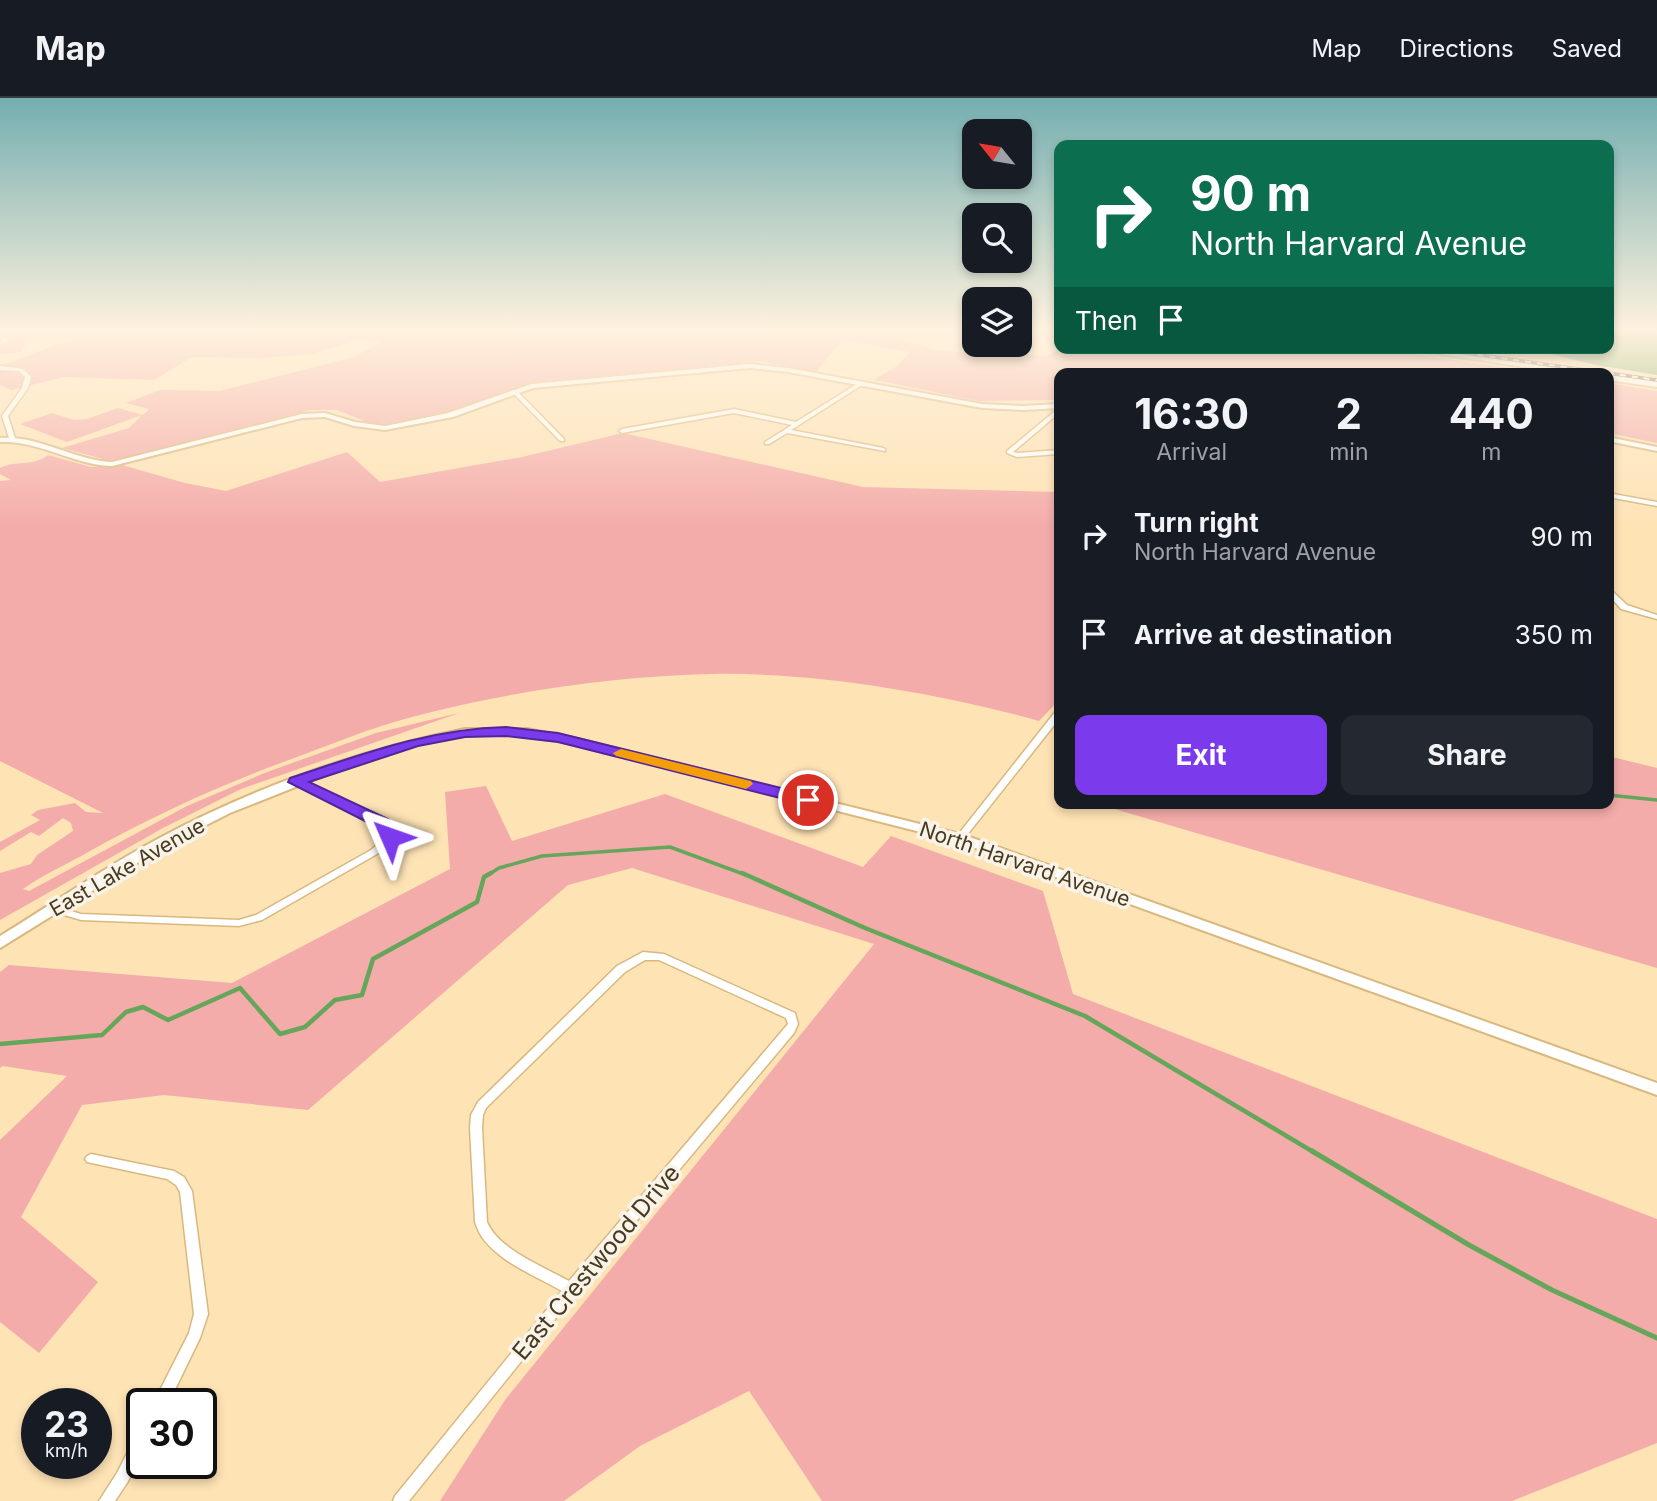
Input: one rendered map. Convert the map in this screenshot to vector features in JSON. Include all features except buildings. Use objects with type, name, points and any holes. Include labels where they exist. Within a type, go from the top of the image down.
[{"type":"street","points":[[12,438],[5,416],[19,396]]},
{"type":"street","points":[[0,440],[22,439],[86,463],[114,464],[293,417],[325,415],[354,425],[385,428],[450,415],[499,396]]},
{"type":"street","points":[[519,396],[562,439]]},
{"type":"street","points":[[768,443],[840,396]]},
{"type":"street","points":[[929,396],[977,405],[1017,408],[1054,406]]},
{"type":"street","points":[[622,431],[734,411],[797,424]]},
{"type":"street","points":[[1054,414],[1009,451],[1018,455],[1054,452]]},
{"type":"street","points":[[787,431],[883,450]]},
{"type":"street","points":[[1614,440],[1657,449]]},
{"type":"street","points":[[1614,496],[1657,504]]},
{"type":"street","points":[[1614,596],[1624,607],[1657,617]]},
{"type":"street","points":[[960,838],[1054,719]]},
{"type":"street","name":"North Harvard Avenue","points":[[296,782],[359,759],[433,738],[470,732],[527,732],[590,745],[960,838],[1657,1089]]},
{"type":"street","points":[[54,909],[81,917],[239,923],[264,915],[374,852],[389,840],[389,830],[383,823],[296,782]]},
{"type":"street","name":"East Lake Avenue","points":[[0,943],[150,848],[220,813],[296,782]]},
{"type":"street","name":"East Crestwood Drive","points":[[400,1501],[571,1289],[793,1024],[793,1018],[789,1014],[660,957],[643,956],[617,973],[482,1105],[477,1115],[476,1128],[481,1222],[485,1235],[497,1246],[571,1289]]},
{"type":"street","points":[[92,1159],[170,1175],[180,1181],[186,1191],[201,1314],[195,1334],[168,1388]]},
{"type":"street","points":[[106,1501],[126,1470]]},
{"type":"shaded area","points":[[143,396],[493,396],[449,411],[385,424],[367,422],[337,410],[310,410],[129,458],[107,460],[62,448],[129,428],[142,415],[67,442],[20,424],[52,413],[74,420],[87,419],[118,408],[143,415],[149,409],[126,403]]},
{"type":"shaded area","points":[[956,396],[1054,396],[1054,400],[978,401]]},
{"type":"shaded area","points":[[1614,396],[1657,396],[1657,443],[1614,434]]},
{"type":"shaded area","points":[[623,433],[863,487],[1054,492],[1054,705],[1039,721],[877,686],[752,674],[637,678],[485,700],[412,717],[364,732],[208,792],[132,828],[23,889],[29,891],[187,806],[267,772],[376,733],[459,713],[241,789],[163,828],[0,920],[0,873],[31,864],[37,855],[73,831],[71,823],[63,818],[39,836],[31,832],[0,851],[0,842],[40,820],[31,815],[38,810],[75,803],[86,812],[103,813],[0,761],[0,481],[11,480],[0,474],[0,468],[36,461],[48,455],[91,467],[122,465],[185,483],[226,491],[347,452],[380,482],[522,457]]},
{"type":"shaded area","points":[[1614,757],[1657,768],[1657,968],[1114,809],[1614,809]]},
{"type":"shaded area","points":[[486,786],[512,841],[665,794],[863,867],[891,836],[1043,891],[1073,994],[1657,1219],[1657,1443],[1512,1501],[822,1501],[749,1391],[640,1446],[564,1501],[440,1501],[505,1400],[874,944],[632,868],[568,885],[308,1110],[164,1095],[82,1105],[21,1217],[98,1282],[39,1353],[0,1322],[0,1140],[67,1076],[3,1066],[0,1068],[0,972],[9,965],[232,983],[450,869],[445,792]]},
{"type":"waterway","points":[[1614,796],[1657,800]]},
{"type":"waterway","points":[[488,875],[499,868],[542,856],[670,847],[746,875]]},
{"type":"waterway","points":[[0,1044],[102,1035],[126,1012],[143,1007],[168,1020],[240,988],[280,1034],[305,1027],[335,1000],[362,995],[373,959],[477,902],[484,877],[491,873]]},
{"type":"waterway","points":[[742,873],[865,928],[1085,1016],[1315,1153]]},
{"type":"waterway","points":[[1312,1151],[1469,1245],[1552,1290],[1657,1338]]},
{"type":"slow traffic","points":[[621,753],[746,784]]},
{"type":"route","points":[[390,837],[388,828],[383,823],[296,782],[415,742],[465,732],[506,731],[558,738],[808,800]]}]
